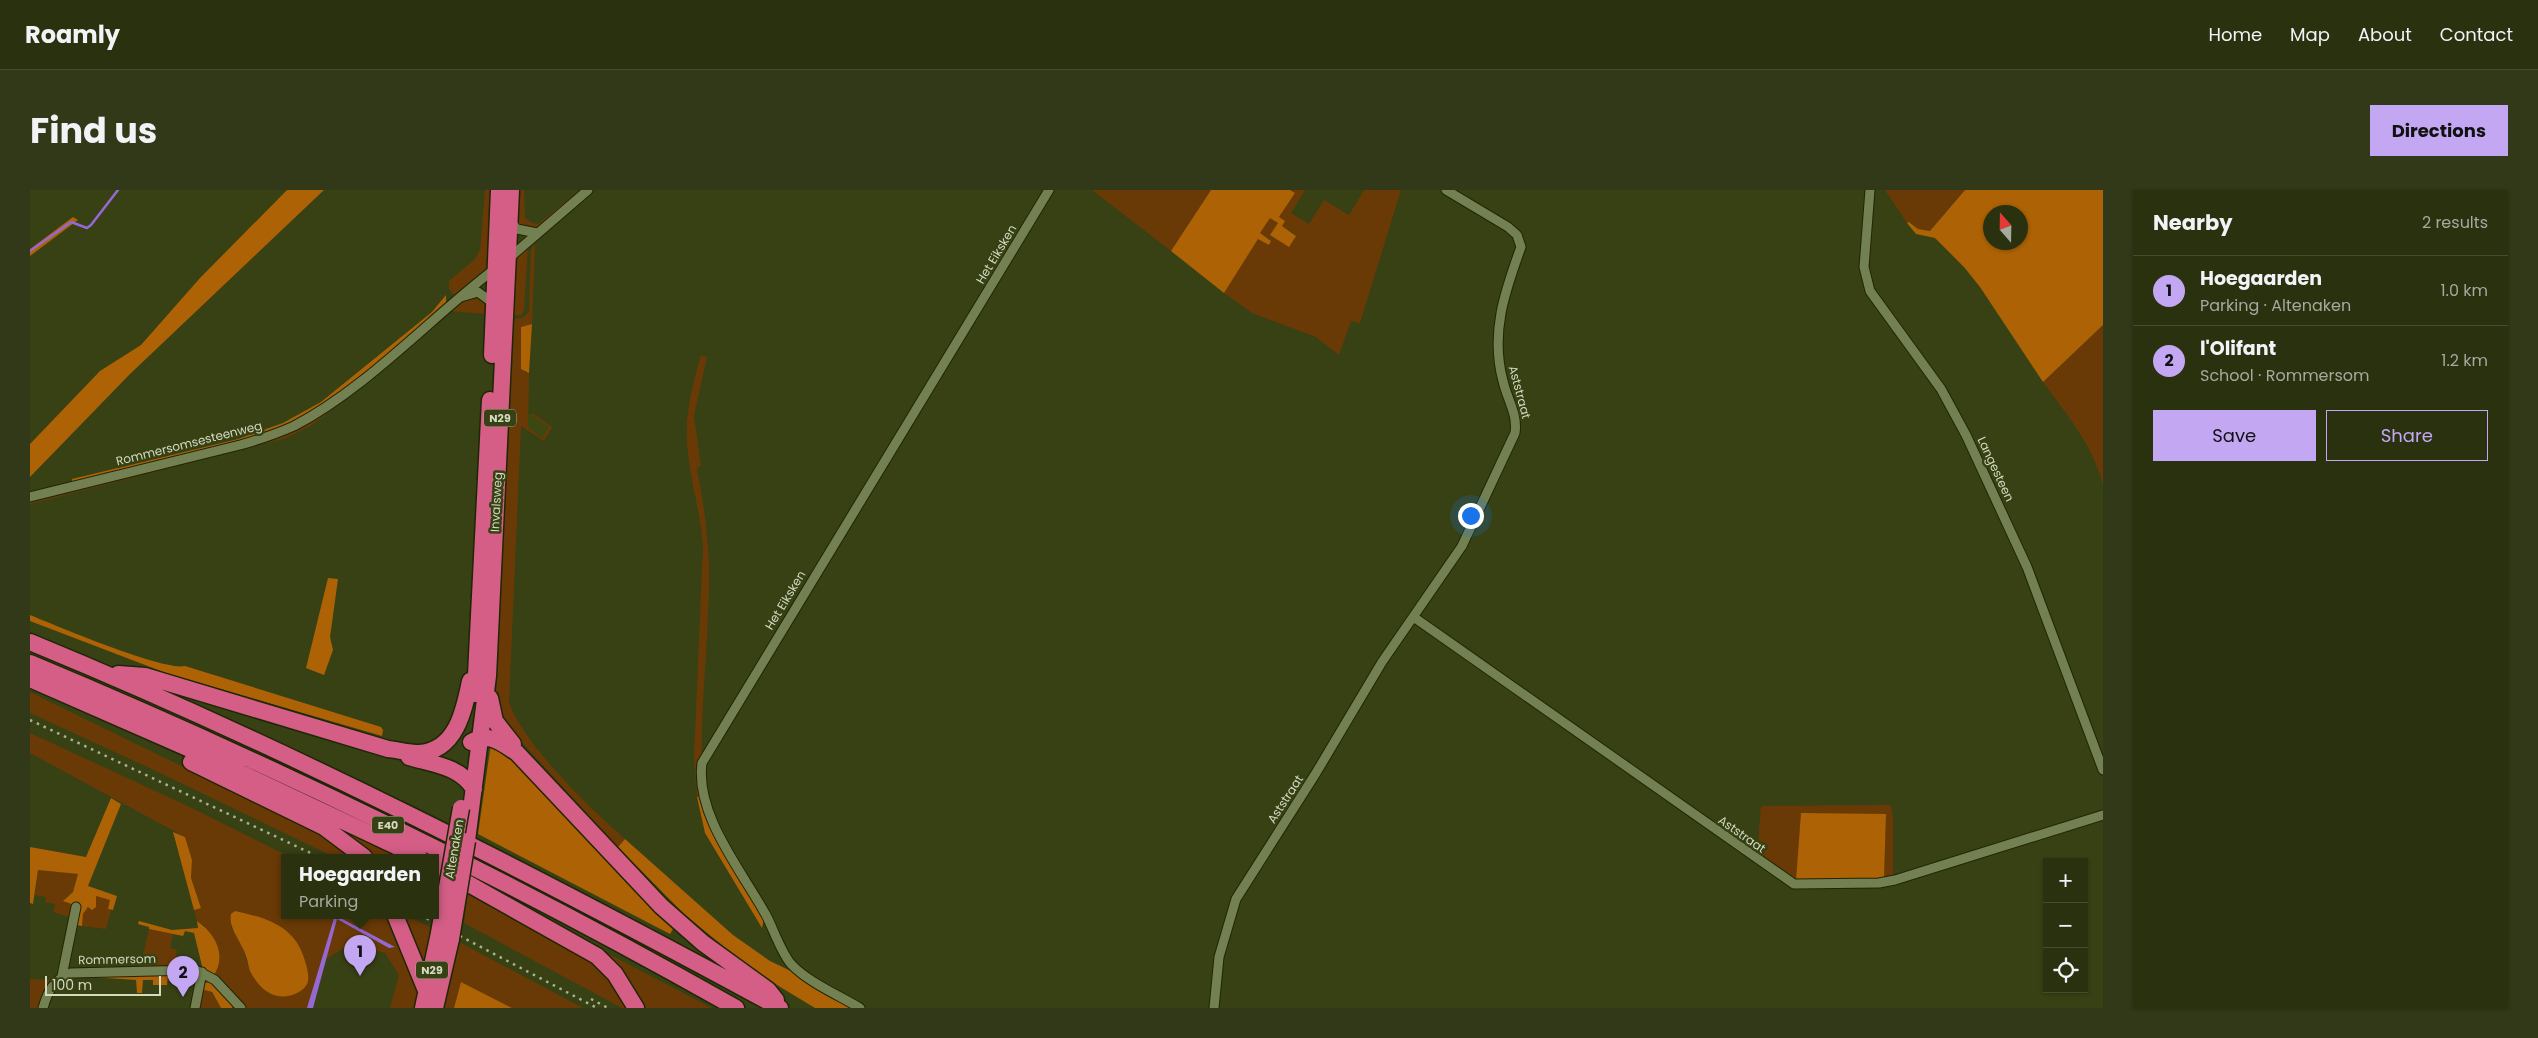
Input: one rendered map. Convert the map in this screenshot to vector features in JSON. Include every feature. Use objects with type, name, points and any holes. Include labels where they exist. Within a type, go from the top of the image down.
[{"type":"highway","name":"Invalsweg","points":[[466,811],[475,740],[488,676],[502,264],[499,190]]},
{"type":"highway","name":"Invalsweg","points":[[475,740],[477,675],[475,662],[494,304],[510,221],[511,190]]},
{"type":"highway","name":"E40","points":[[30,642],[104,672],[269,746],[404,811],[535,876],[781,1008]]},
{"type":"highway","points":[[388,749],[425,752],[444,743],[453,734],[460,720],[475,662]]},
{"type":"highway","name":"E40","points":[[30,663],[314,790],[411,836],[543,903],[736,1008]]},
{"type":"highway","points":[[104,672],[145,676],[388,749],[404,756],[452,769],[470,783]]},
{"type":"highway","points":[[488,676],[490,707],[495,721],[517,753]]},
{"type":"highway","points":[[30,679],[201,754],[413,854]]},
{"type":"highway","points":[[68,697],[79,706],[324,827],[360,854]]},
{"type":"highway","points":[[475,740],[501,740],[517,753],[661,906],[703,943],[768,990],[781,1008]]},
{"type":"highway","name":"Altenaken","points":[[435,1008],[466,811]]},
{"type":"highway","points":[[439,868],[597,956],[615,974],[636,1008]]},
{"type":"highway","points":[[396,919],[425,1001]]},
{"type":"highway","name":"Altenaken","points":[[425,1001],[445,936]]},
{"type":"street","name":"Rommersomsesteenweg","points":[[30,496],[240,445],[281,431],[310,416],[369,374],[588,190]]},
{"type":"street","name":"Het Eiksken","points":[[860,1008],[791,964],[759,902],[723,845],[712,820],[704,790],[702,763],[1050,190]]},
{"type":"street","name":"Aststraat","points":[[1214,1008],[1219,957],[1236,899],[1316,773],[1382,662],[1415,618],[1462,546],[1511,446],[1517,424],[1503,383],[1497,340],[1501,304],[1521,246],[1517,235],[1508,227],[1446,190]]},
{"type":"street","name":"Langesteen","points":[[1870,190],[1864,267],[1870,291],[1940,389],[1966,435],[2027,567],[2103,770]]},
{"type":"street","points":[[510,221],[517,228],[537,234]]},
{"type":"street","points":[[461,297],[478,292],[494,304]]},
{"type":"street","name":"Aststraat","points":[[1415,618],[1794,884],[1879,883],[1895,880],[2103,815]]},
{"type":"street","name":"Rommersom","points":[[62,976],[76,907]]},
{"type":"street","name":"Rommersom","points":[[43,1008],[48,992],[54,982],[70,973],[196,970],[202,972]]},
{"type":"street","points":[[194,1008],[202,972],[215,980],[241,1008]]},
{"type":"shaded area","points":[[287,190],[324,190],[130,374],[30,477],[30,444],[100,371],[141,345],[200,278]]},
{"type":"shaded area","points":[[485,190],[492,190],[489,267],[455,296],[449,289],[449,281],[475,259],[480,250]]},
{"type":"shaded area","points":[[518,190],[524,190],[525,218],[532,223],[538,224],[579,190],[584,190],[537,229],[518,225]]},
{"type":"shaded area","points":[[1092,190],[1211,190],[1171,251]]},
{"type":"shaded area","points":[[1211,190],[1290,190],[1295,193],[1279,217],[1285,221],[1282,226],[1296,236],[1289,247],[1270,235],[1278,223],[1270,218],[1260,233],[1271,241],[1269,245],[1258,239],[1224,293],[1171,251]]},
{"type":"shaded area","points":[[1290,190],[1305,190],[1291,213],[1309,224],[1324,200],[1349,215],[1364,190],[1401,190],[1360,323],[1351,321],[1339,355],[1316,337],[1252,313],[1224,293],[1258,238],[1269,245],[1271,241],[1260,233],[1270,217],[1278,223],[1271,236],[1296,235],[1282,226],[1279,217],[1295,193]]},
{"type":"shaded area","points":[[1885,190],[1965,190],[1930,231],[1918,229],[1910,222],[1907,223]]},
{"type":"shaded area","points":[[1965,190],[2103,190],[2103,325],[2043,382],[1980,287],[1964,267],[1935,238],[1916,234],[1907,223],[1909,222],[1918,229],[1930,231]]},
{"type":"shaded area","points":[[73,217],[78,220],[30,256],[30,249]]},
{"type":"shaded area","points":[[535,244],[532,324],[521,327],[525,372],[529,373],[528,427],[542,438],[549,427],[531,415],[532,413],[552,427],[544,441],[521,426],[509,703],[529,738],[560,776],[625,839],[618,847],[516,736],[503,719],[496,696],[512,327],[513,319],[522,318],[529,312],[531,249]]},
{"type":"shaded area","points":[[528,245],[524,310],[521,315],[513,315],[515,260]]},
{"type":"shaded area","points":[[446,295],[446,305],[351,385],[317,409],[297,420],[262,436],[72,482],[72,479],[238,439],[283,423],[321,402],[432,312]]},
{"type":"shaded area","points":[[476,296],[488,303],[486,314],[449,311],[462,300]]},
{"type":"shaded area","points":[[532,324],[529,373],[521,369],[521,327]]},
{"type":"shaded area","points":[[2103,325],[2103,485],[2099,470],[2086,444],[2043,382]]},
{"type":"shaded area","points":[[701,355],[707,357],[694,416],[701,466],[697,468],[709,556],[709,585],[702,717],[703,796],[697,797],[694,758],[703,545],[690,468],[687,420],[690,398]]},
{"type":"shaded area","points":[[364,382],[366,384],[310,426],[286,438],[30,504],[30,500],[237,449]]},
{"type":"shaded area","points":[[528,413],[549,427],[542,438],[528,427]]},
{"type":"shaded area","points":[[328,578],[338,579],[330,637],[333,650],[324,675],[306,668]]},
{"type":"shaded area","points":[[30,615],[133,655],[173,666],[185,666],[381,727],[383,730],[382,736],[166,673],[30,621]]},
{"type":"shaded area","points":[[30,692],[314,831],[349,854],[328,854],[30,713]]},
{"type":"shaded area","points":[[30,733],[192,808],[284,854],[281,854],[281,919],[389,919],[419,993],[416,1008],[390,1008],[399,975],[385,953],[351,944],[326,959],[313,1008],[245,1008],[214,975],[205,926],[197,921],[194,910],[201,907],[191,878],[192,860],[185,837],[30,753]],"holes":[[[235,912],[268,921],[249,969],[243,947],[231,927]]]},
{"type":"shaded area","points":[[491,743],[502,744],[675,926],[670,934],[478,834]]},
{"type":"shaded area","points":[[703,796],[764,919],[762,928],[705,833],[697,797]]},
{"type":"shaded area","points":[[111,798],[121,804],[88,886],[117,896],[113,910],[108,909],[110,900],[96,896],[96,907],[92,910],[88,907],[83,914],[82,926],[71,924],[74,905],[63,901],[73,892],[78,874],[38,870],[33,904],[30,903],[30,847],[86,857]]},
{"type":"shaded area","points":[[1891,805],[1893,818],[1893,875],[1884,878],[1886,814],[1796,881],[1757,857],[1761,806]]},
{"type":"shaded area","points":[[1801,813],[1886,814],[1884,878],[1796,881]]},
{"type":"shaded area","points":[[324,821],[392,854],[367,854]]},
{"type":"shaded area","points":[[173,832],[185,837],[192,860],[191,878],[201,908],[194,910]]},
{"type":"shaded area","points":[[625,839],[733,935],[770,961],[797,974],[854,1008],[815,1008],[739,959],[684,914],[618,847]]},
{"type":"shaded area","points":[[38,870],[78,874],[73,892],[66,898],[66,903],[74,904],[69,917],[53,912],[55,904],[45,902],[46,897],[35,895]]},
{"type":"shaded area","points":[[468,891],[580,952],[603,971],[627,1008],[622,1008],[464,923]]},
{"type":"shaded area","points":[[96,896],[111,900],[108,909],[111,910],[106,929],[82,926],[83,914],[89,907],[96,907]]},
{"type":"shaded area","points":[[235,911],[269,921],[288,932],[295,940],[301,949],[308,972],[308,981],[303,990],[292,995],[278,996],[272,995],[262,988],[250,971],[247,958],[232,925],[231,914]]},
{"type":"shaded area","points":[[334,919],[337,919],[313,1008],[307,1008]]},
{"type":"shaded area","points":[[337,919],[342,919],[395,947],[389,948]]},
{"type":"shaded area","points":[[402,919],[413,919],[430,927],[424,974]]},
{"type":"shaded area","points":[[139,921],[172,930],[198,928],[197,921],[214,938],[217,945],[219,960],[214,975],[203,970],[194,933],[185,931],[183,936],[149,929],[149,927],[138,924]]},
{"type":"shaded area","points":[[149,929],[173,934],[170,948],[177,950],[174,967],[140,968]]},
{"type":"shaded area","points":[[580,939],[712,1008],[641,1008]]},
{"type":"shaded area","points":[[459,942],[583,1008],[512,1008],[461,982],[454,1008],[441,1008],[448,978],[451,979]]},
{"type":"shaded area","points":[[193,973],[193,975],[168,975],[167,985],[153,985],[153,980],[143,980],[142,993],[137,993],[136,980],[74,976]]},
{"type":"shaded area","points":[[30,979],[52,980],[45,989],[39,1008],[30,1008]]},
{"type":"shaded area","points":[[210,982],[234,1005],[232,1008],[221,1008],[212,992],[201,989],[204,983]]},
{"type":"shaded area","points":[[461,982],[512,1008],[454,1008]]},
{"type":"shaded area","points":[[201,989],[211,992],[221,1008],[198,1008]]},
{"type":"waterway","points":[[30,251],[71,222],[87,228],[118,190]]},
{"type":"railway","points":[[30,720],[313,854]]},
{"type":"railway","points":[[428,919],[597,1008]]},
{"type":"railway","points":[[591,999],[608,1008]]},
{"type":"place","name":"Hoegaarden","points":[[360,976]]},
{"type":"place","name":"l'Olifant","points":[[183,997]]}]
